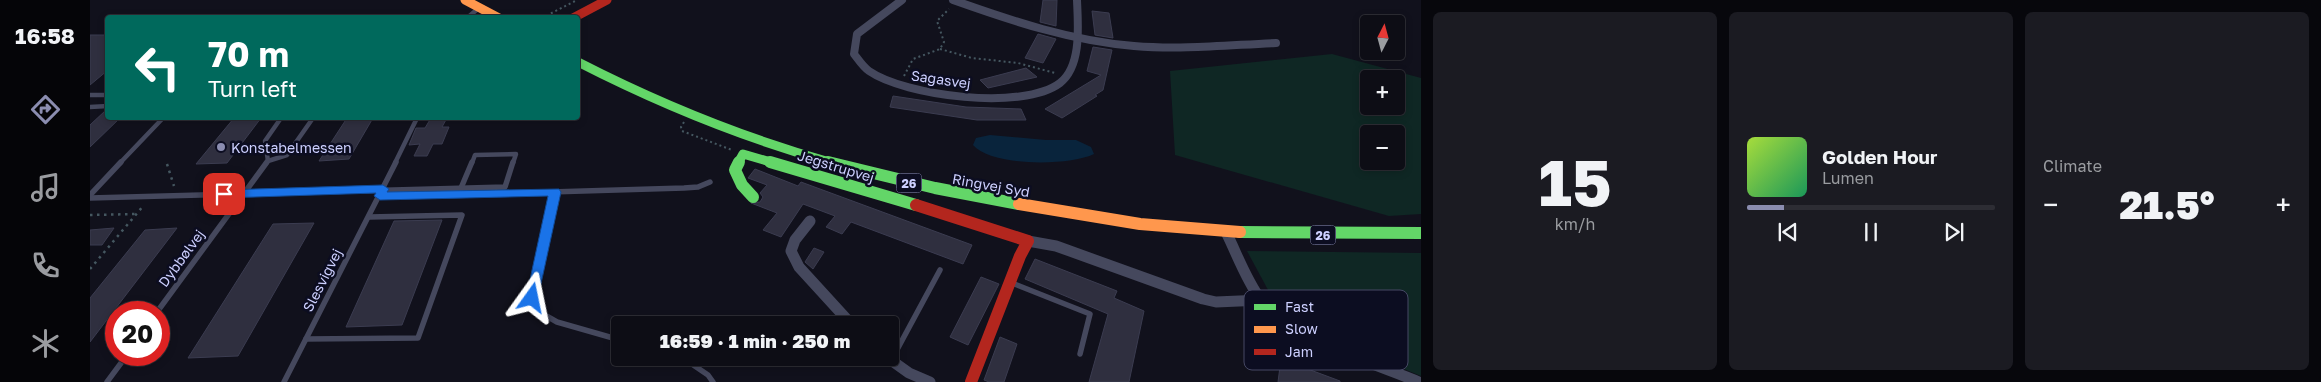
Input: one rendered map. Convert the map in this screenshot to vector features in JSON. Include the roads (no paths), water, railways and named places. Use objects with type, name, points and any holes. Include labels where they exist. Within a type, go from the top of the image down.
[{"type":"main road","points":[[465,0],[494,15]]},
{"type":"main road","points":[[579,15],[607,0]]},
{"type":"main road","name":"Ringvej Syd","points":[[580,63],[656,102],[738,135],[851,170],[970,197],[1131,223],[1226,232],[1304,235],[1421,233]]},
{"type":"main road","name":"Jegstrupvej","points":[[753,198],[742,185],[735,170],[743,154],[961,218],[1028,240]]},
{"type":"main road","points":[[971,382],[1028,240]]},
{"type":"street","name":"Sagasvej","points":[[902,0],[891,5],[858,32],[853,40],[853,49],[856,58],[878,78],[902,87],[994,99],[1018,98],[1041,93],[1059,84],[1066,76],[1078,38]]},
{"type":"street","points":[[960,3],[975,0]]},
{"type":"street","points":[[1077,0],[1078,38]]},
{"type":"street","points":[[960,3],[1024,25],[1078,38],[1147,46],[1191,47],[1276,43]]},
{"type":"street","points":[[810,221],[795,240],[791,251],[799,267],[844,316]]},
{"type":"street","points":[[1226,232],[1257,290]]},
{"type":"street","name":"Jegstrupvej","points":[[1028,240],[1056,246],[1203,300],[1216,302],[1244,301]]},
{"type":"street","points":[[899,366],[909,373],[930,382]]},
{"type":"street","points":[[1390,370],[1419,382]]},
{"type":"lane","points":[[471,15],[480,7]]},
{"type":"lane","points":[[90,96],[105,95]]},
{"type":"lane","points":[[90,106],[105,106]]},
{"type":"lane","points":[[90,196],[161,120]]},
{"type":"lane","points":[[280,120],[265,141],[268,161],[287,155],[312,120]]},
{"type":"lane","name":"Slesvigvej","points":[[284,382],[380,196],[416,120]]},
{"type":"lane","points":[[90,196],[171,196],[504,187],[516,154],[475,155],[461,188]]},
{"type":"lane","name":"Dybbølvej","points":[[165,301],[268,161]]},
{"type":"lane","points":[[380,196],[684,188],[698,187],[710,182]]},
{"type":"lane","points":[[555,192],[532,298],[536,310],[556,322],[611,337]]},
{"type":"lane","points":[[306,339],[418,338],[462,215],[369,217]]},
{"type":"lane","points":[[899,343],[940,270]]},
{"type":"lane","points":[[1010,282],[1090,314],[1080,354]]},
{"type":"lane","points":[[107,382],[119,366]]},
{"type":"lane","points":[[695,366],[708,375],[713,382]]},
{"type":"water","points":[[990,135],[1046,140],[1076,140],[1091,147],[1094,154],[1067,161],[1013,161],[983,152],[973,145],[976,138]]},
{"type":"place","name":"Konstabelmessen","points":[[221,147]]}]
